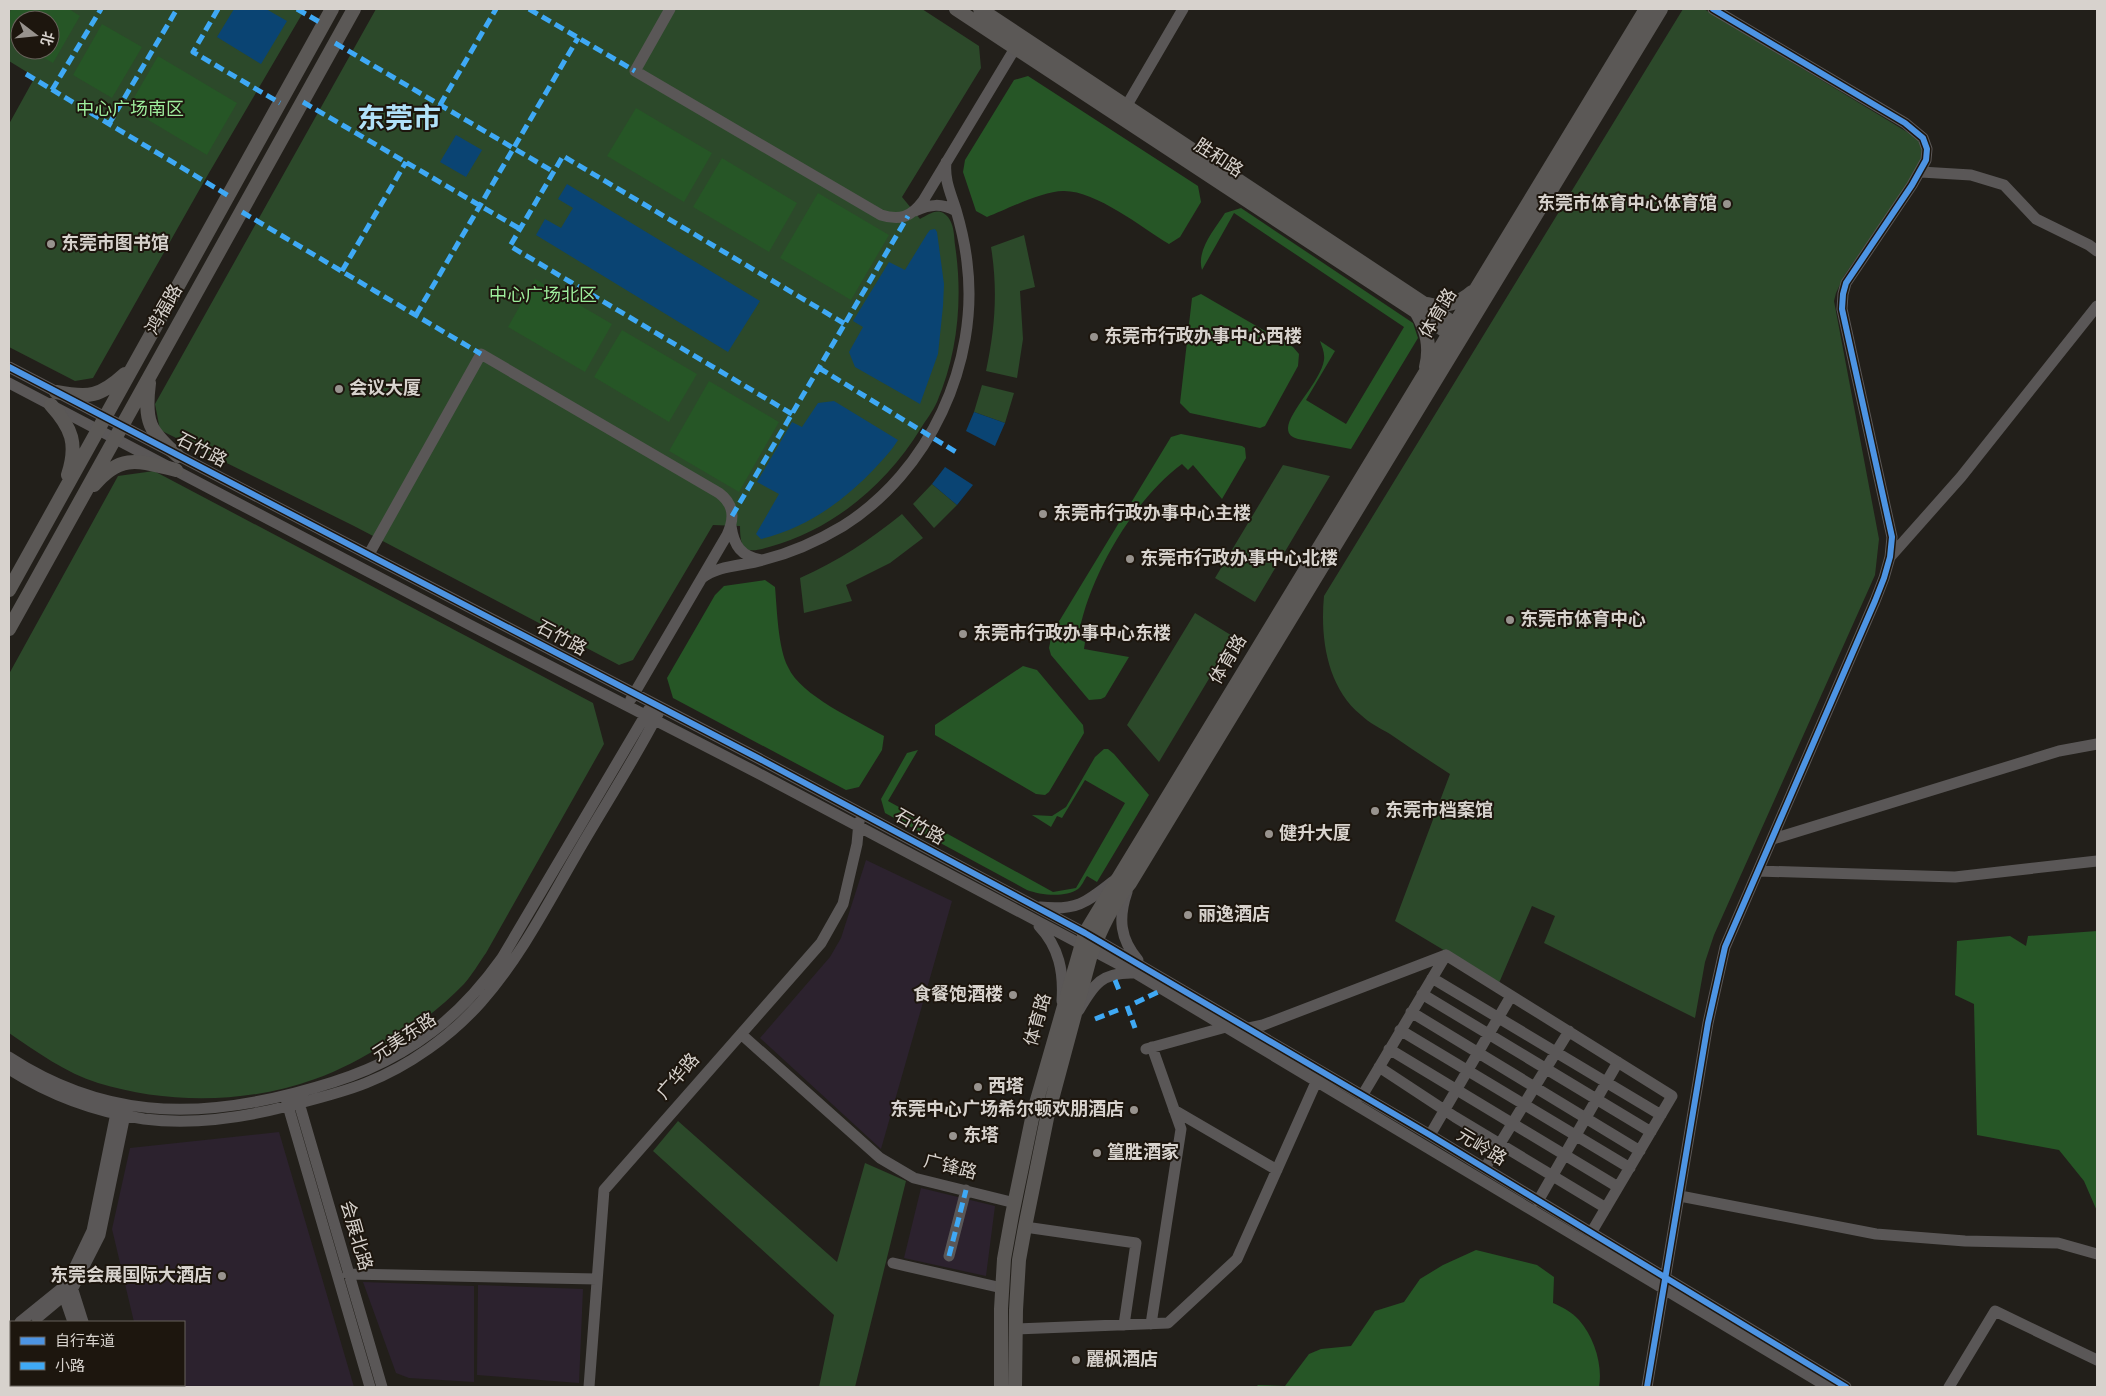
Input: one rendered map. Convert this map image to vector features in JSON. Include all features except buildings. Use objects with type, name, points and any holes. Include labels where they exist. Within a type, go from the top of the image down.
[{"type":"main road","name":"鸿福路","points":[[9,590],[332,9]]},
{"type":"main road","name":"鸿福路","points":[[9,629],[354,9]]},
{"type":"main road","name":"胜和路","points":[[956,9],[1019,42],[1126,105],[1457,332]]},
{"type":"main road","name":"胜和路","points":[[980,9],[1019,42],[1420,307]]},
{"type":"main road","name":"体育路","points":[[1001,1387],[1004,1259],[1032,1114],[1067,1018],[1089,941],[1122,894],[1124,880],[1422,377],[1457,332],[1479,284],[1646,9]]},
{"type":"main road","name":"体育路","points":[[1124,880],[1457,332],[1661,9]]},
{"type":"main road","points":[[1422,377],[1429,356],[1429,344],[1420,307],[1454,303],[1468,295],[1479,284]]},
{"type":"main road","points":[[62,494],[72,464],[73,439],[54,399],[95,395],[112,386],[133,367]]},
{"type":"main road","points":[[150,375],[146,404],[150,426],[177,463]]},
{"type":"main road","points":[[78,502],[103,474],[120,463],[177,463]]},
{"type":"main road","name":"体育路","points":[[1015,1387],[1015,1330],[1019,1260],[1067,1018]]},
{"type":"street","points":[[670,9],[635,71],[881,215],[900,218],[935,204],[942,204],[956,211]]},
{"type":"street","points":[[1126,105],[1183,9]]},
{"type":"street","points":[[1648,1387],[1717,977],[1726,947],[1875,601],[1890,556],[1892,537],[1842,309],[1843,294],[1846,283],[1921,172],[1926,160],[1927,149],[1923,138],[1905,123],[1713,9]]},
{"type":"street","points":[[916,210],[1019,42]]},
{"type":"street","points":[[700,579],[715,570],[763,560],[810,544],[842,526],[866,510],[907,469],[921,449],[939,418],[957,374],[965,339],[968,308],[967,264],[956,211],[946,179],[946,160]]},
{"type":"street","points":[[1921,172],[1972,175],[2004,185],[2036,219],[2090,245],[2097,251]]},
{"type":"street","points":[[1890,556],[1961,477],[2097,306]]},
{"type":"street","points":[[369,554],[481,354],[719,493],[725,498],[732,509],[731,526],[733,539],[741,552],[751,558],[763,560]]},
{"type":"street","name":"石竹路","points":[[9,367],[54,399],[177,463],[627,706],[858,827],[1089,941]]},
{"type":"street","name":"石竹路","points":[[9,383],[54,399]]},
{"type":"street","name":"石竹路","points":[[177,463],[369,554],[861,813],[1033,912]]},
{"type":"street","points":[[627,706],[731,526]]},
{"type":"street","name":"元美东路","points":[[9,1069],[38,1087],[60,1096],[176,1121],[238,1117],[292,1099],[368,1082],[395,1068],[440,1040],[480,1003],[511,964],[657,706]]},
{"type":"street","points":[[1773,839],[2059,751],[2097,744]]},
{"type":"street","name":"广华路","points":[[589,1387],[604,1190],[821,943],[835,920],[845,896],[857,844],[861,813]]},
{"type":"street","points":[[1758,871],[1955,878],[2097,860]]},
{"type":"street","points":[[1067,1018],[1061,966],[1056,950],[1033,912],[1081,904],[1124,880]]},
{"type":"street","points":[[1067,1018],[1099,980],[1111,974],[1140,969],[1127,945],[1121,925],[1124,880]]},
{"type":"street","name":"元岭路","points":[[1089,941],[1249,1028],[1485,1168],[1591,1234],[1665,1284],[1827,1387]]},
{"type":"street","points":[[1362,1096],[1446,955]]},
{"type":"street","points":[[1446,955],[1672,1096],[1591,1234]]},
{"type":"street","points":[[1249,1028],[1263,1025],[1446,955]]},
{"type":"street","name":"元岭路","points":[[1140,969],[1226,1027],[1665,1284],[1846,1387]]},
{"type":"street","points":[[1432,978],[1661,1115]]},
{"type":"street","points":[[1422,994],[1651,1132]]},
{"type":"street","points":[[1430,1135],[1512,996]]},
{"type":"street","points":[[1412,1012],[1640,1151]]},
{"type":"street","points":[[1151,1324],[1181,1130],[1148,1048],[1226,1027]]},
{"type":"street","points":[[1400,1030],[1630,1168]]},
{"type":"street","points":[[1485,1168],[1569,1031]]},
{"type":"street","name":"广锋路","points":[[741,1034],[880,1158],[914,1178],[1015,1203]]},
{"type":"street","points":[[1389,1049],[1618,1187]]},
{"type":"street","name":"元美东路","points":[[9,1057],[63,1087],[121,1110]]},
{"type":"street","points":[[1538,1201],[1618,1062]]},
{"type":"street","points":[[1379,1067],[1444,1110],[1606,1208]]},
{"type":"street","points":[[1015,1330],[1168,1323],[1237,1259],[1317,1080]]},
{"type":"street","name":"会展北路","points":[[292,1099],[382,1387]]},
{"type":"street","name":"会展北路","points":[[292,1099],[370,1387]]},
{"type":"street","points":[[33,1321],[67,1288],[100,1235],[121,1110]]},
{"type":"street","points":[[1174,1110],[1277,1170]]},
{"type":"street","points":[[949,1256],[966,1190]]},
{"type":"street","points":[[1680,1196],[1876,1234],[1965,1241],[2058,1243],[2097,1254]]},
{"type":"street","points":[[1025,1227],[1136,1243],[1124,1325]]},
{"type":"street","points":[[893,1263],[1002,1288]]},
{"type":"street","points":[[348,1274],[597,1279]]},
{"type":"street","points":[[21,1321],[67,1288]]},
{"type":"street","points":[[67,1288],[73,1321]]},
{"type":"street","points":[[67,1288],[83,1321]]},
{"type":"street","points":[[1949,1387],[1995,1311],[2097,1360]]},
{"type":"shaded area","points":[[866,860],[952,901],[881,1149],[760,1038],[830,957],[841,938]]},
{"type":"shaded area","name":"东莞会展国际大酒店","points":[[279,1132],[354,1387],[150,1386],[185,1386],[185,1321],[134,1321],[112,1229],[130,1148]]},
{"type":"shaded area","points":[[921,1188],[995,1206],[986,1276],[904,1258]]},
{"type":"shaded area","points":[[363,1282],[474,1286],[474,1382],[409,1378],[396,1373]]},
{"type":"shaded area","points":[[478,1285],[583,1289],[579,1383],[477,1375]]},
{"type":"shaded area","points":[[9,1350],[10,1386],[95,1387],[9,1387]]},
{"type":"green space","name":"中心广场南区","points":[[9,9],[305,9],[206,178],[93,378],[75,381],[9,347],[9,124],[35,77],[9,61]]},
{"type":"green space","points":[[69,9],[80,16],[60,51],[60,10],[11,10]]},
{"type":"green space","name":"中心广场北区","points":[[376,9],[922,9],[979,46],[981,68],[902,197],[920,219],[936,212],[945,214],[949,218],[954,231],[959,285],[957,325],[950,364],[934,409],[907,449],[875,486],[856,502],[815,529],[769,547],[750,550],[741,541],[740,526],[713,525],[633,660],[619,665],[354,526],[160,430],[155,404]]},
{"type":"green space","name":"东莞市体育中心","points":[[1683,9],[1704,9],[1917,138],[1923,149],[1921,164],[1844,276],[1834,301],[1879,539],[1875,575],[1714,935],[1705,962],[1695,1018],[1544,943],[1555,916],[1532,906],[1499,983],[1395,921],[1450,774],[1368,720],[1349,704],[1333,676],[1328,661],[1323,628],[1324,596]]},
{"type":"green space","points":[[10,12],[10,38],[9,37]]},
{"type":"green space","points":[[102,24],[142,47],[112,98],[73,75]]},
{"type":"green space","points":[[158,56],[237,103],[207,155],[128,108]]},
{"type":"green space","points":[[1028,76],[1198,186],[1201,202],[1180,237],[1169,244],[1103,203],[1076,192],[1063,191],[1046,194],[987,217],[976,211],[963,172],[965,160],[1014,80]]},
{"type":"green space","points":[[636,108],[712,153],[684,202],[607,156]]},
{"type":"green space","points":[[722,158],[797,203],[769,252],[693,207]]},
{"type":"green space","points":[[818,193],[889,235],[851,300],[780,258]]},
{"type":"green space","points":[[1241,208],[1413,323],[1418,338],[1351,449],[1298,439],[1289,432],[1288,428],[1294,413],[1322,368],[1324,355],[1320,341],[1335,351],[1306,400],[1346,424],[1404,327],[1234,213],[1202,270],[1201,262],[1204,247],[1212,233],[1225,213]]},
{"type":"green space","points":[[1024,235],[1035,287],[1020,291],[1023,339],[1017,378],[986,371],[992,340],[995,294],[991,247]]},
{"type":"green space","points":[[535,279],[612,324],[585,372],[508,327]]},
{"type":"green space","points":[[1201,294],[1293,347],[1299,354],[1298,366],[1265,426],[1260,428],[1190,413],[1180,403],[1192,298]]},
{"type":"green space","points":[[622,330],[697,374],[669,422],[594,377]]},
{"type":"green space","points":[[709,381],[779,422],[739,492],[669,451]]},
{"type":"green space","points":[[982,385],[1014,393],[1005,423],[974,412]]},
{"type":"green space","points":[[1181,434],[1242,446],[1245,448],[1246,458],[1222,499],[1193,465],[1188,470],[1182,464],[1146,498],[1115,542],[1091,591],[1078,639],[1085,642],[1084,649],[1129,657],[1105,697],[1089,700],[1051,655],[1049,648],[1052,633],[1171,437]]},
{"type":"green space","points":[[1283,465],[1330,476],[1255,602],[1215,578]]},
{"type":"green space","points":[[154,471],[593,703],[604,744],[486,953],[464,984],[437,1009],[417,1024],[360,1059],[315,1079],[262,1093],[234,1097],[179,1098],[124,1090],[75,1074],[9,1033],[9,674],[118,476]]},
{"type":"green space","points":[[932,484],[957,505],[934,528],[913,504]]},
{"type":"green space","points":[[902,514],[923,538],[890,563],[846,585],[852,601],[804,613],[800,578],[853,549],[878,533]]},
{"type":"green space","points":[[765,580],[775,587],[778,628],[782,650],[788,667],[795,678],[805,688],[830,706],[884,736],[882,750],[859,787],[846,790],[673,698],[667,678],[715,595],[724,586]]},
{"type":"green space","points":[[1195,613],[1234,637],[1159,762],[1127,725]]},
{"type":"green space","points":[[1023,666],[1037,670],[1083,725],[1084,733],[1049,792],[1045,795],[1036,794],[935,735],[935,725]]},
{"type":"green space","points":[[1104,749],[1108,749],[1114,754],[1149,795],[1097,882],[1087,876],[1078,889],[1066,894],[1045,894],[1027,890],[885,813],[881,799],[907,753],[918,750],[888,801],[1053,892],[1076,888],[1125,803],[1085,780],[1062,818],[1057,816],[1051,827],[1032,815],[1052,816],[1066,807],[1095,757]]},
{"type":"green space","points":[[2097,931],[2097,1211],[2084,1181],[2059,1150],[1977,1135],[1974,1004],[1955,995],[1957,941],[2010,936],[2026,946],[2028,936]]},
{"type":"green space","points":[[678,1121],[837,1262],[865,1163],[906,1181],[855,1387],[819,1387],[834,1315],[653,1151]]},
{"type":"green space","points":[[1476,1250],[1537,1265],[1554,1277],[1553,1303],[1576,1317],[1593,1343],[1600,1370],[1599,1387],[1256,1387],[1258,1385],[1285,1386],[1309,1354],[1321,1349],[1351,1346],[1375,1311],[1404,1302],[1420,1279],[1443,1265]]},
{"type":"water","points":[[234,9],[266,9],[287,21],[261,64],[217,37]]},
{"type":"water","points":[[456,135],[482,150],[466,177],[440,162]]},
{"type":"water","points":[[567,184],[760,301],[728,352],[536,235],[545,219],[561,228],[573,208],[558,199]]},
{"type":"water","points":[[935,229],[944,284],[943,306],[938,354],[920,404],[855,367],[849,352],[863,327],[853,321],[889,262],[905,270],[927,234],[930,230]]},
{"type":"water","points":[[834,401],[898,440],[891,451],[876,467],[838,502],[794,528],[761,539],[756,534],[779,494],[757,482],[792,422],[802,427],[818,403]]},
{"type":"water","points":[[974,412],[1005,423],[995,446],[966,431]]},
{"type":"water","points":[[945,467],[973,485],[957,505],[932,484]]},
{"type":"marked path","points":[[52,90],[101,9]]},
{"type":"marked path","points":[[109,124],[177,9]]},
{"type":"marked path","points":[[218,9],[193,52],[280,103]]},
{"type":"marked path","points":[[297,9],[323,24]]},
{"type":"marked path","points":[[440,105],[496,9]]},
{"type":"marked path","points":[[529,9],[635,71]]},
{"type":"marked path","points":[[416,315],[578,38]]},
{"type":"marked path","points":[[335,43],[554,172]]},
{"type":"marked path","points":[[26,74],[229,196]]},
{"type":"marked path","points":[[303,102],[520,229]]},
{"type":"marked path","points":[[792,414],[510,246],[563,156],[845,324]]},
{"type":"marked path","points":[[342,271],[406,162]]},
{"type":"marked path","points":[[242,212],[481,354]]},
{"type":"marked path","points":[[732,516],[908,216]]},
{"type":"marked path","points":[[819,368],[956,452]]},
{"type":"marked path","points":[[1115,980],[1119,990]]},
{"type":"marked path","points":[[1135,1003],[1158,992]]},
{"type":"marked path","points":[[1127,1006],[1135,1028]]},
{"type":"marked path","points":[[1095,1019],[1118,1010]]},
{"type":"marked path","points":[[949,1256],[966,1190]]},
{"type":"cycle path","points":[[1647,1387],[1708,1023],[1725,947],[1875,601],[1890,557],[1892,537],[1842,309],[1843,294],[1846,283],[1912,185],[1926,160],[1927,149],[1923,138],[1905,123],[1713,9]]},
{"type":"cycle path","points":[[9,367],[758,758],[1085,933],[1430,1135],[1846,1387]]},
{"type":"place","name":"东莞市体育中心体育馆","points":[[1727,204]]},
{"type":"place","name":"东莞市图书馆","points":[[51,244]]},
{"type":"place","name":"东莞市行政办事中心西楼","points":[[1094,337]]},
{"type":"place","name":"会议大厦","points":[[339,389]]},
{"type":"place","name":"东莞市行政办事中心主楼","points":[[1043,514]]},
{"type":"place","name":"东莞市行政办事中心北楼","points":[[1130,559]]},
{"type":"place","name":"东莞市体育中心","points":[[1510,620]]},
{"type":"place","name":"东莞市行政办事中心东楼","points":[[963,634]]},
{"type":"place","name":"东莞市档案馆","points":[[1375,811]]},
{"type":"place","name":"健升大厦","points":[[1269,834]]},
{"type":"place","name":"丽逸酒店","points":[[1188,915]]},
{"type":"place","name":"食餐饱酒楼","points":[[1013,995]]},
{"type":"place","name":"西塔","points":[[978,1087]]},
{"type":"place","name":"东莞中心广场希尔顿欢朋酒店","points":[[1134,1110]]},
{"type":"place","name":"东塔","points":[[953,1136]]},
{"type":"place","name":"篁胜酒家","points":[[1097,1153]]},
{"type":"place","name":"东莞会展国际大酒店","points":[[222,1276]]},
{"type":"place","name":"麗枫酒店","points":[[1076,1360]]},
{"type":"district","name":"东莞市","points":[[399,121]]}]
